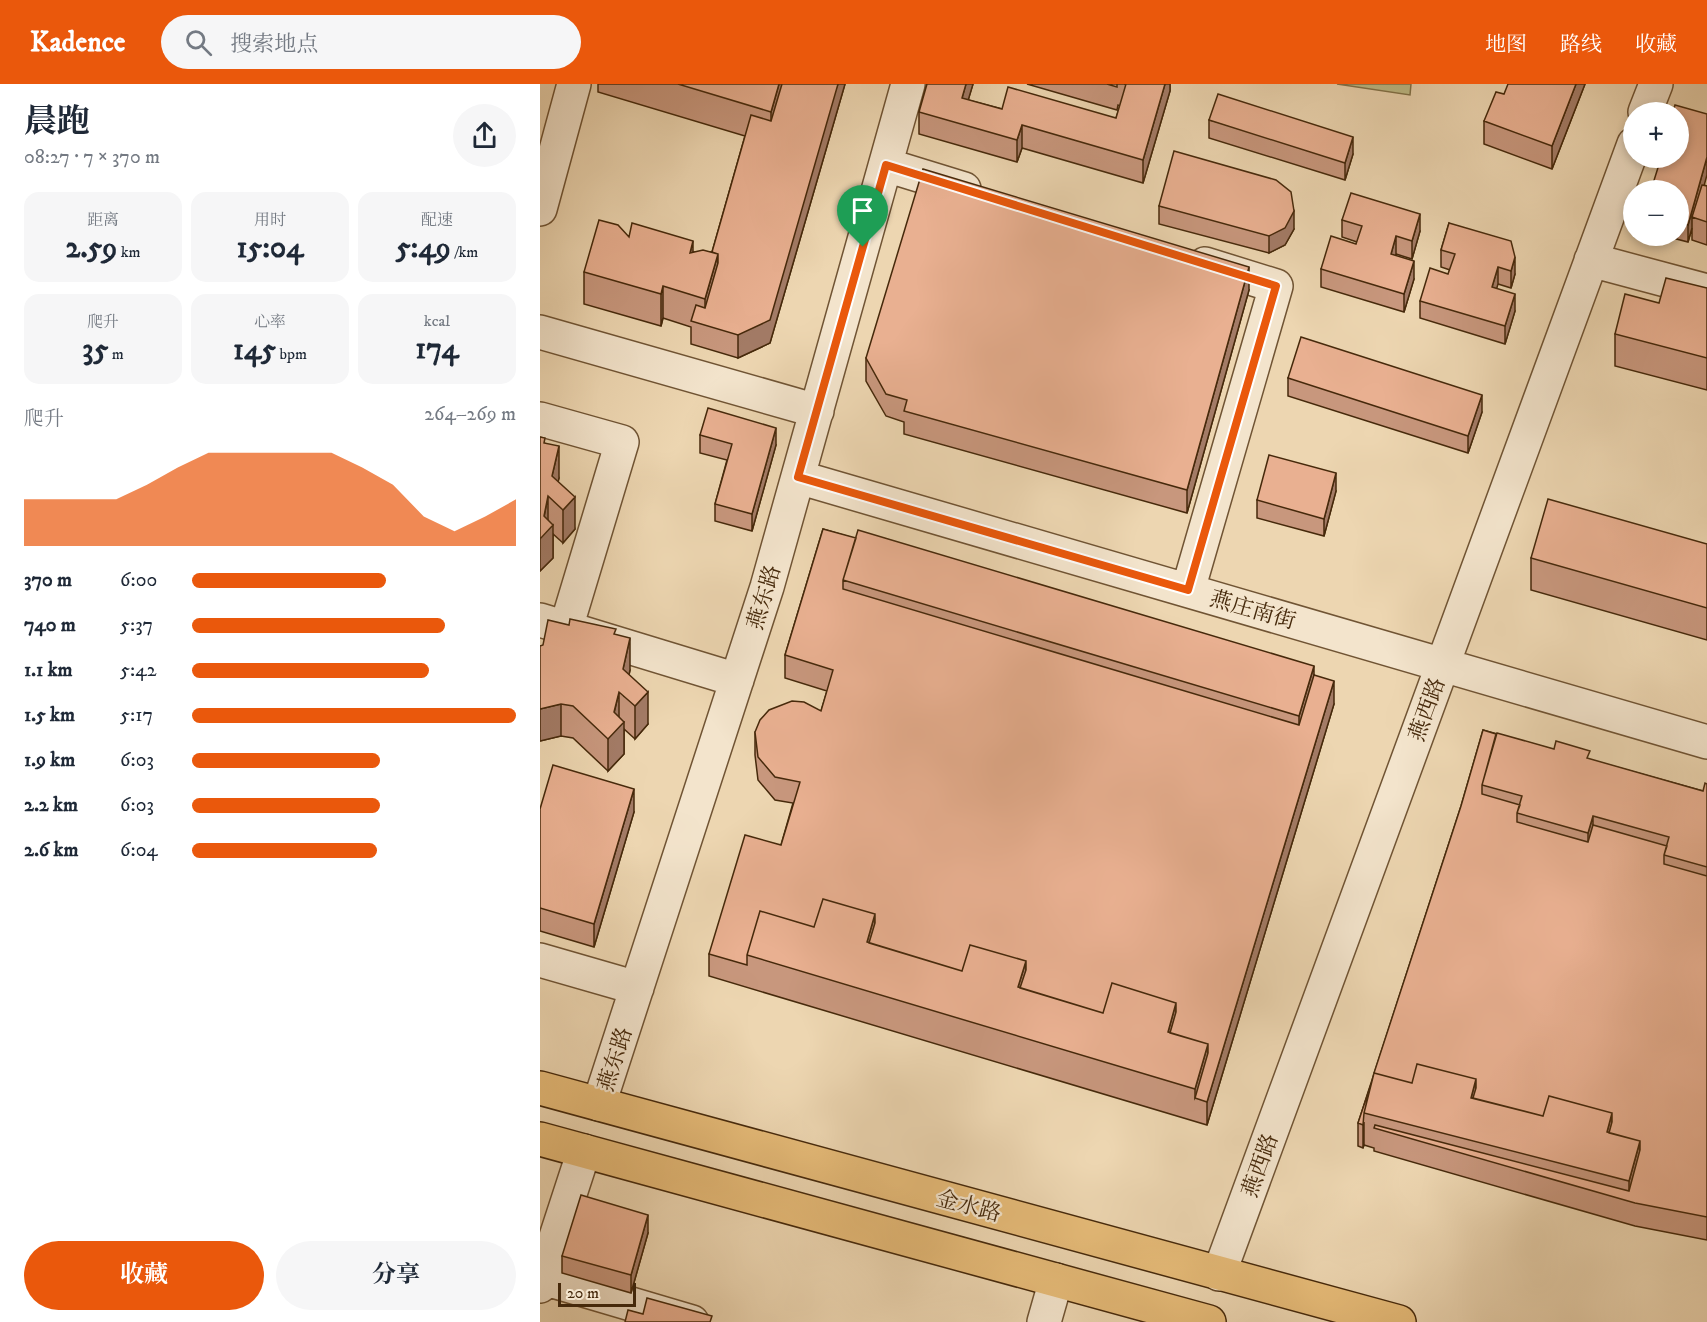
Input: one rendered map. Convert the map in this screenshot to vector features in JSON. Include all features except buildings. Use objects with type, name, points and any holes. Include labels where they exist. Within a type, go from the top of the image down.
[{"type":"main road","name":"金水路","points":[[540,1088],[1399,1322]]},
{"type":"main road","points":[[540,1139],[1209,1322]]},
{"type":"street","points":[[540,209],[574,84]]},
{"type":"street","name":"燕东路","points":[[599,1104],[767,587],[908,84]]},
{"type":"street","points":[[1649,102],[1656,84]]},
{"type":"street","points":[[886,165],[997,200]]},
{"type":"street","name":"燕西路","points":[[1219,1274],[1625,168]]},
{"type":"street","points":[[1176,255],[1276,286],[1188,590]]},
{"type":"street","points":[[1591,260],[1707,291]]},
{"type":"street","points":[[540,332],[817,411]]},
{"type":"street","points":[[540,419],[622,442],[553,624],[737,680]]},
{"type":"street","name":"燕庄南街","points":[[798,477],[1707,742]]},
{"type":"street","points":[[540,960],[637,988]]},
{"type":"street","points":[[584,1151],[541,1282],[692,1322]]},
{"type":"street","points":[[1044,1322],[1056,1280]]},
{"type":"shaded area","points":[[1337,84],[1411,84],[1410,95]]},
{"type":"route","points":[[886,165],[1276,286],[1188,590],[798,477],[863,247],[886,165]]}]
